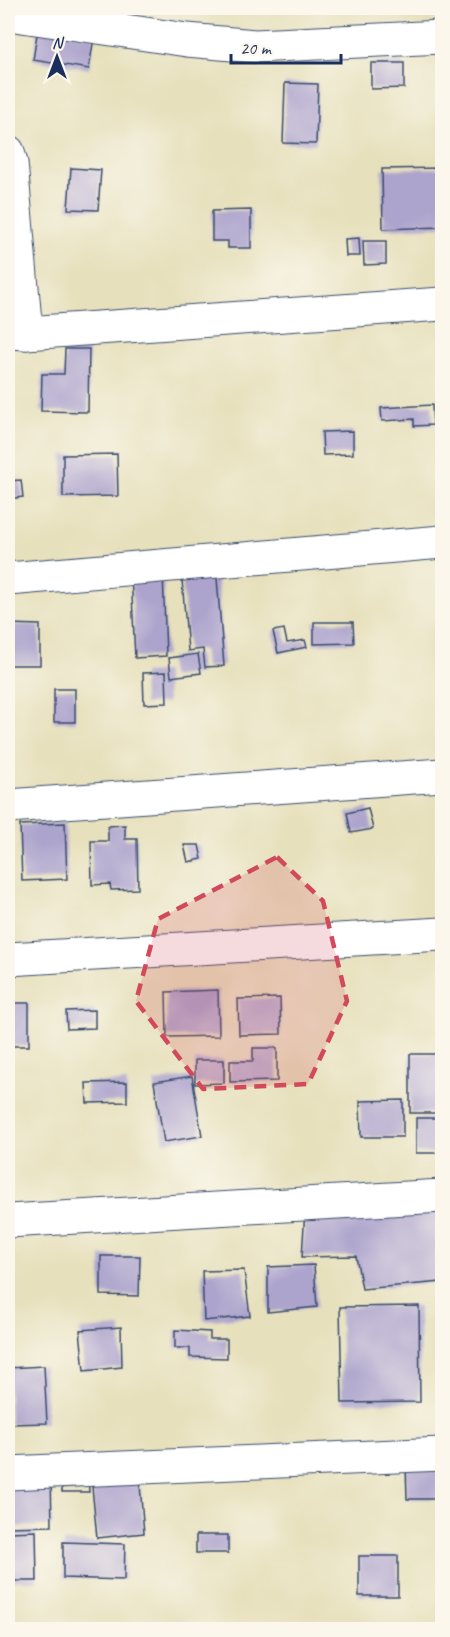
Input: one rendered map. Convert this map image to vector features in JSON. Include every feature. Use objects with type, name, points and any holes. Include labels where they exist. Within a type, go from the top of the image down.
[{"type":"street","points":[[8,14],[187,40],[255,46],[442,37]]},
{"type":"street","points":[[8,153],[11,163],[17,333],[442,304]]},
{"type":"street","points":[[8,579],[442,542]]},
{"type":"street","points":[[8,806],[442,775]]},
{"type":"street","points":[[8,960],[442,934]]},
{"type":"street","points":[[8,1221],[442,1196]]},
{"type":"street","points":[[8,1473],[442,1454]]},
{"type":"highlighted area","points":[[277,857],[323,901],[347,1001],[308,1084],[203,1089],[136,1001],[158,919]]},
{"type":"building","points":[[38,28],[94,37],[89,69],[33,60]]},
{"type":"building","points":[[371,63],[404,63],[404,88],[371,89]]},
{"type":"building","points":[[285,83],[318,84],[316,144],[283,143]]},
{"type":"building","points":[[71,168],[101,170],[98,210],[68,209]]},
{"type":"building","points":[[442,168],[442,227],[383,229],[382,169]]},
{"type":"building","points":[[251,210],[251,248],[228,248],[228,241],[212,241],[212,211]]},
{"type":"building","points":[[359,238],[360,256],[346,256],[345,239]]},
{"type":"building","points":[[363,241],[386,241],[386,264],[364,265]]},
{"type":"building","points":[[65,349],[89,349],[88,412],[41,411],[42,374],[64,374]]},
{"type":"building","points":[[432,405],[433,425],[414,426],[414,419],[382,421],[381,408]]},
{"type":"building","points":[[353,431],[353,454],[323,455],[322,432]]},
{"type":"building","points":[[117,454],[118,496],[63,497],[63,455]]},
{"type":"building","points":[[21,480],[23,497],[8,499],[8,481]]},
{"type":"building","points":[[216,566],[224,666],[205,667],[203,649],[188,651],[181,568]]},
{"type":"building","points":[[163,572],[166,656],[135,658],[131,573]]},
{"type":"building","points":[[314,622],[353,622],[354,643],[314,644]]},
{"type":"building","points":[[8,624],[40,625],[40,665],[8,665]]},
{"type":"building","points":[[284,629],[287,643],[305,640],[307,647],[278,653],[273,631]]},
{"type":"building","points":[[198,654],[201,673],[171,677],[169,658]]},
{"type":"building","points":[[166,672],[167,703],[144,704],[143,673]]},
{"type":"building","points":[[54,689],[75,689],[75,722],[54,722]]},
{"type":"building","points":[[368,808],[373,829],[351,833],[347,813]]},
{"type":"building","points":[[65,823],[67,879],[22,881],[20,825]]},
{"type":"building","points":[[125,825],[125,839],[137,839],[138,889],[111,890],[110,884],[92,885],[91,841],[108,841],[108,826]]},
{"type":"building","points":[[184,845],[199,845],[202,859],[188,862]]},
{"type":"building","points":[[218,990],[219,1036],[167,1037],[166,992]]},
{"type":"building","points":[[280,998],[281,1034],[239,1035],[238,999]]},
{"type":"building","points":[[8,1003],[29,1003],[29,1046],[8,1046]]},
{"type":"building","points":[[95,1010],[95,1028],[67,1029],[66,1011]]},
{"type":"building","points":[[253,1048],[277,1048],[277,1081],[230,1082],[230,1061],[253,1061]]},
{"type":"building","points":[[410,1054],[442,1054],[442,1113],[410,1113]]},
{"type":"building","points":[[195,1060],[224,1060],[224,1083],[195,1084]]},
{"type":"building","points":[[192,1076],[202,1136],[164,1142],[154,1082]]},
{"type":"building","points":[[127,1082],[127,1102],[87,1103],[86,1083]]},
{"type":"building","points":[[403,1100],[403,1137],[361,1137],[360,1101]]},
{"type":"building","points":[[416,1118],[439,1118],[439,1153],[416,1153]]},
{"type":"building","points":[[439,1201],[442,1225],[442,1282],[362,1289],[356,1256],[302,1257],[305,1210]]},
{"type":"building","points":[[101,1256],[140,1256],[139,1296],[101,1295]]},
{"type":"building","points":[[314,1265],[317,1307],[268,1312],[268,1267]]},
{"type":"building","points":[[244,1270],[250,1316],[204,1321],[202,1271]]},
{"type":"building","points":[[419,1306],[420,1402],[342,1403],[340,1307]]},
{"type":"building","points":[[121,1327],[122,1367],[84,1371],[80,1330]]},
{"type":"building","points":[[175,1330],[210,1332],[210,1339],[227,1339],[227,1358],[190,1357],[190,1348],[175,1348]]},
{"type":"building","points":[[44,1366],[47,1423],[10,1424],[8,1368]]},
{"type":"building","points":[[440,1464],[441,1499],[407,1499],[406,1465]]},
{"type":"building","points":[[139,1473],[144,1533],[97,1538],[91,1477]]},
{"type":"building","points":[[61,1474],[88,1474],[89,1492],[62,1492]]},
{"type":"building","points":[[51,1477],[52,1526],[8,1527],[8,1478]]},
{"type":"building","points":[[36,1531],[37,1581],[8,1581],[8,1532]]},
{"type":"building","points":[[196,1535],[228,1535],[228,1553],[196,1553]]},
{"type":"building","points":[[63,1542],[125,1544],[124,1580],[63,1578]]},
{"type":"building","points":[[359,1556],[398,1556],[398,1596],[359,1596]]}]
